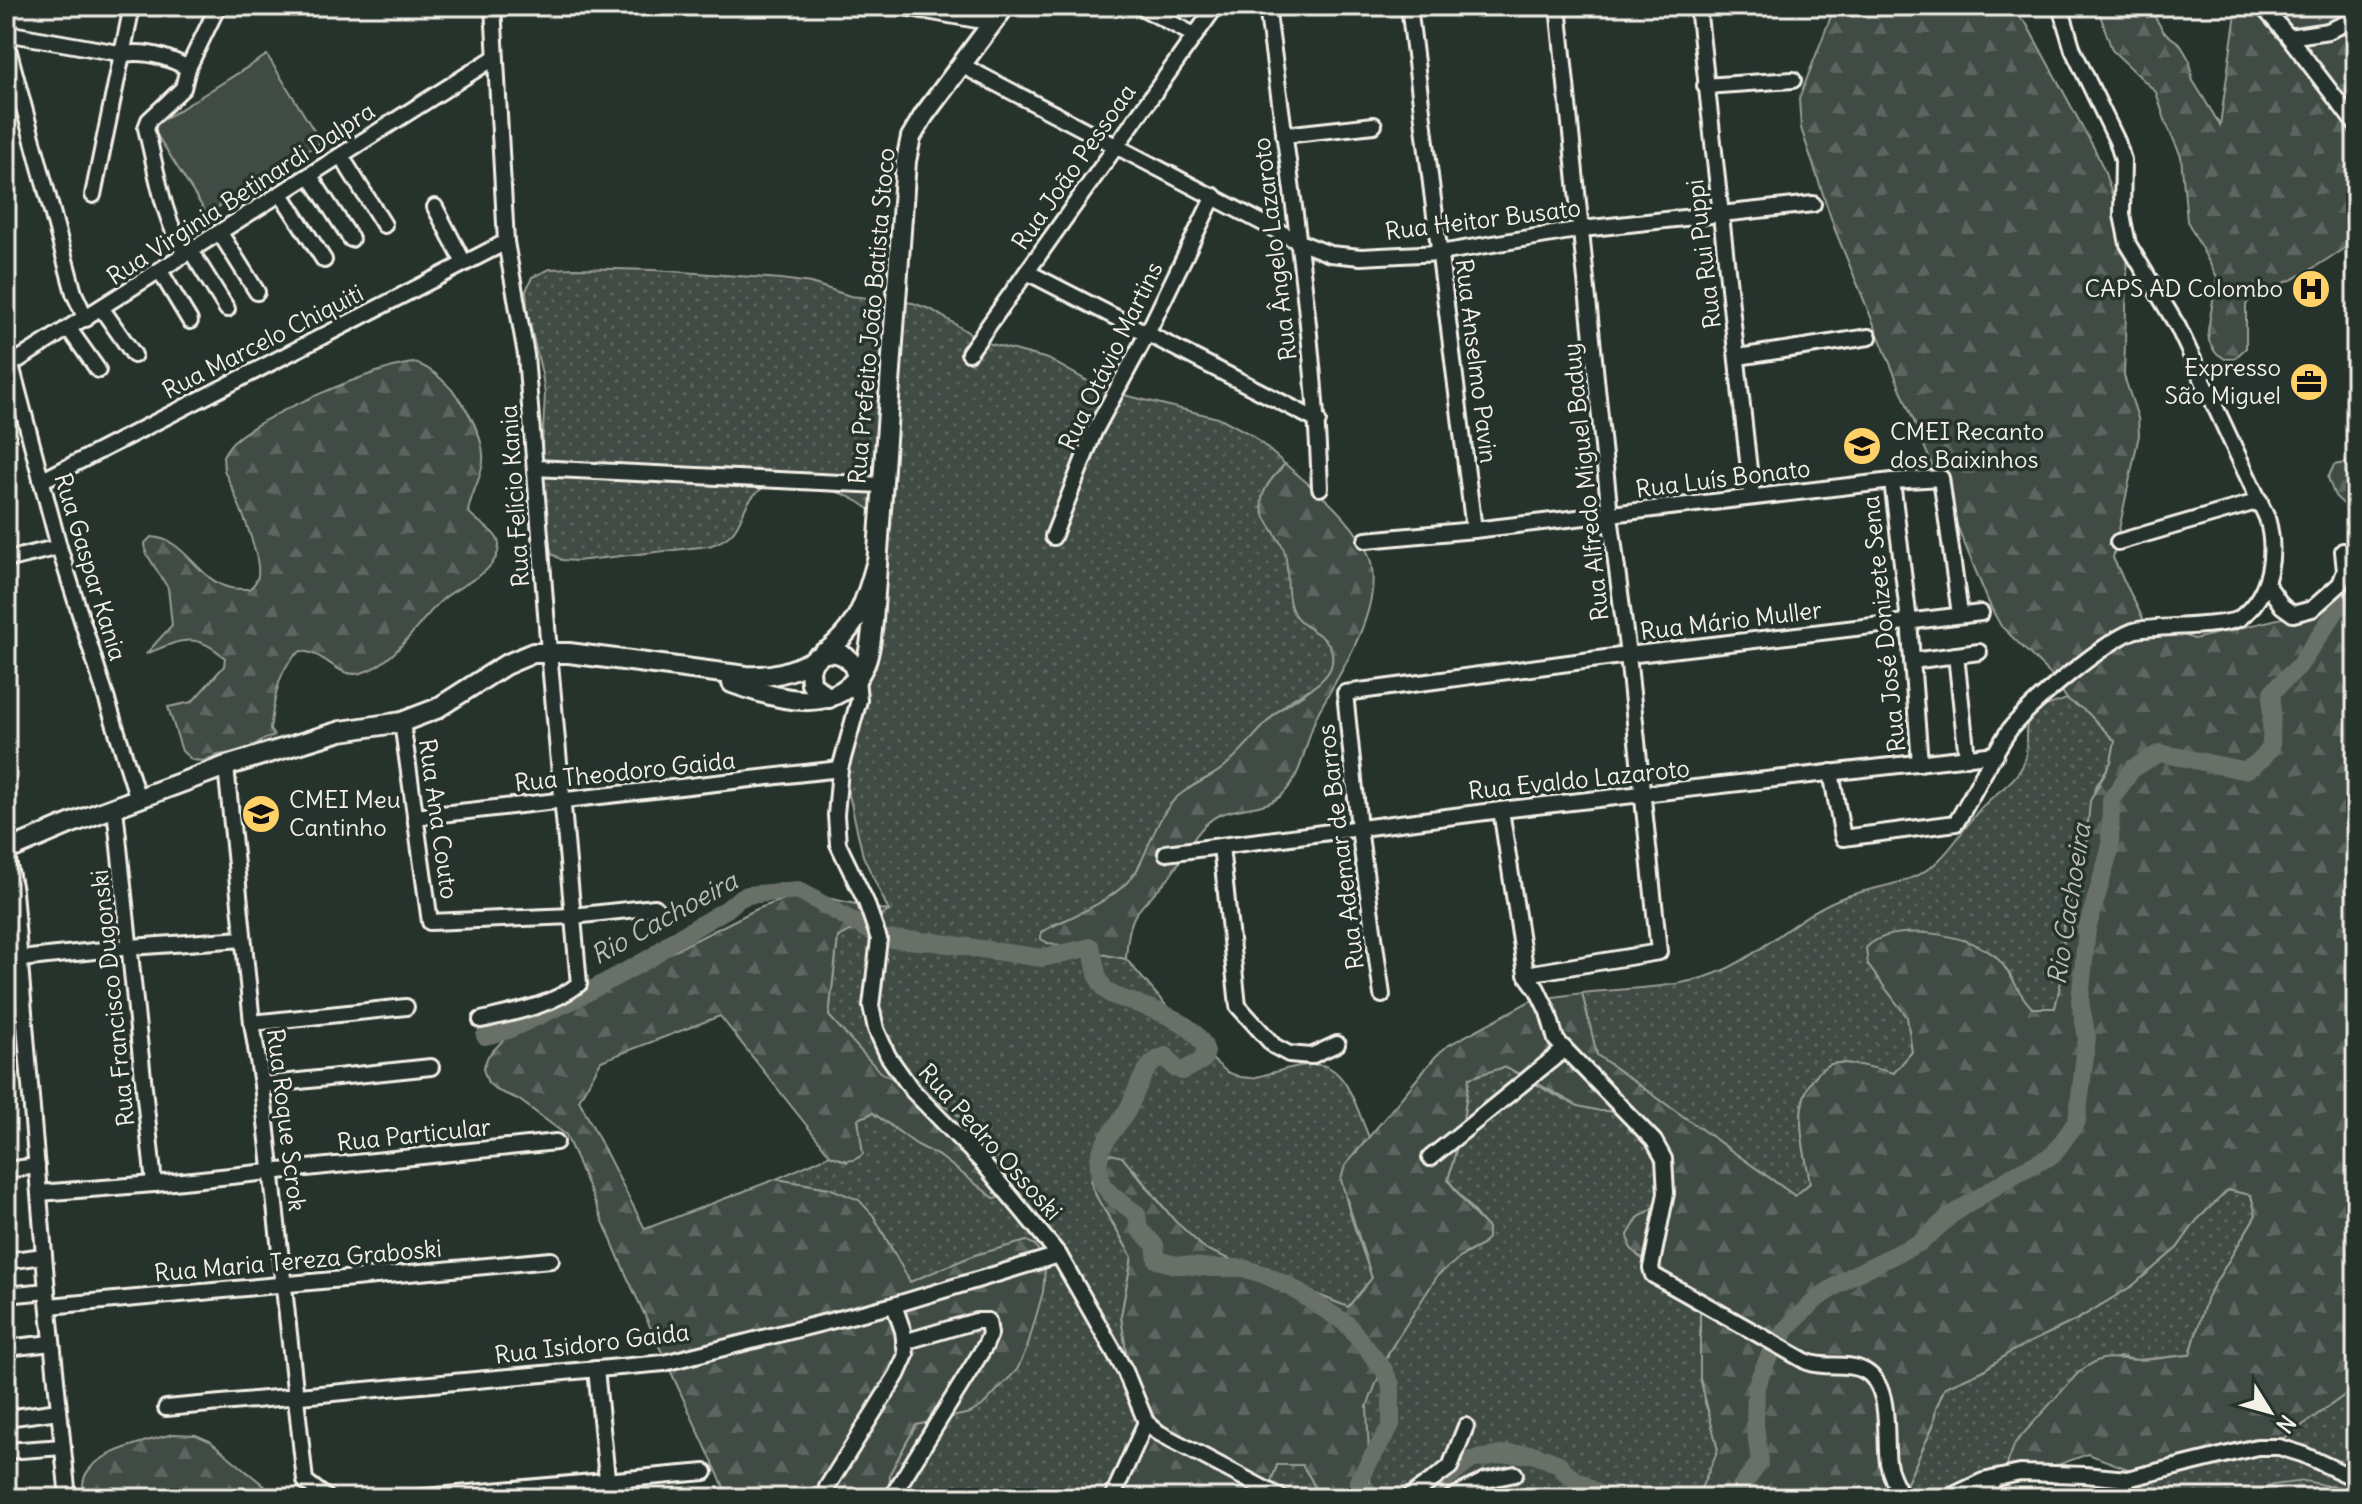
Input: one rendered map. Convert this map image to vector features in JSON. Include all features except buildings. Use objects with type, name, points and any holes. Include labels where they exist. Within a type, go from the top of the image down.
[{"type":"main road","name":"Rua Prefeito João Batista Stoco","points":[[857,678],[869,652],[873,621],[906,161],[911,137],[1005,6]]},
{"type":"main road","name":"Rua Prefeito João Batista Stoco","points":[[6,851],[226,766],[341,731],[402,722],[445,704],[521,657],[549,652],[759,677],[788,672],[819,656],[844,635],[857,617],[876,564]]},
{"type":"main road","points":[[832,652],[846,656],[854,666],[857,678],[829,698],[811,684],[810,669],[819,656],[832,652]]},
{"type":"main road","name":"Rua Prefeito João Batista Stoco","points":[[698,669],[737,685],[790,699],[829,698]]},
{"type":"street","points":[[93,195],[132,6]]},
{"type":"street","points":[[218,6],[188,68],[183,88],[149,120],[146,128],[172,231],[227,309]]},
{"type":"street","name":"Rua Felício Kania","points":[[481,1020],[537,1007],[579,984],[526,355],[506,242],[493,6]]},
{"type":"street","points":[[899,6],[994,23]]},
{"type":"street","points":[[1139,6],[1194,35]]},
{"type":"street","name":"Rua João Pessoaa","points":[[969,353],[1216,6]]},
{"type":"street","name":"Rua Ângelo Lazaroto","points":[[1267,6],[1299,242],[1318,421],[1320,488]]},
{"type":"street","name":"Rua Anselmo Pavin","points":[[1409,6],[1474,530]]},
{"type":"street","name":"Rua Alfredo Miguel Baduy","points":[[1526,974],[1659,952],[1558,6]]},
{"type":"street","name":"Rua Rui Puppi","points":[[1698,6],[1752,497]]},
{"type":"street","points":[[1831,772],[1843,838],[1956,823],[2009,729],[2056,685],[2114,641],[2133,631],[2237,620],[2256,602],[2266,583],[2273,556],[2272,534],[2260,501],[2178,327],[2128,244],[2122,215],[2123,160],[2117,141],[2073,50],[2060,6]]},
{"type":"street","points":[[2262,6],[2356,125]]},
{"type":"street","points":[[2289,37],[2328,31],[2356,19]]},
{"type":"street","points":[[6,33],[124,54],[137,52],[169,58],[188,68]]},
{"type":"street","points":[[6,41],[74,293],[86,319]]},
{"type":"street","name":"Rua Virginia Betinardi Dalpra","points":[[10,365],[494,58]]},
{"type":"street","name":"Rua Heitor Busato","points":[[963,66],[1299,242],[1330,254],[1361,257],[1440,253],[1582,229],[1813,204]]},
{"type":"street","points":[[1705,86],[1793,80]]},
{"type":"street","points":[[1284,135],[1374,125]]},
{"type":"street","points":[[341,156],[384,225]]},
{"type":"street","points":[[310,176],[351,239]]},
{"type":"street","points":[[281,194],[324,260]]},
{"type":"street","name":"Rua Otávio Martins","points":[[1053,537],[1094,432],[1147,334],[1214,196]]},
{"type":"street","points":[[435,207],[464,263]]},
{"type":"street","points":[[220,233],[257,292]]},
{"type":"street","name":"Rua Marcelo Chiquiti","points":[[41,481],[506,242]]},
{"type":"street","points":[[160,271],[190,321]]},
{"type":"street","points":[[1027,272],[1318,421]]},
{"type":"street","points":[[102,309],[134,355]]},
{"type":"street","points":[[69,329],[98,370]]},
{"type":"street","points":[[1738,357],[1869,337]]},
{"type":"street","name":"Rua Gaspar Kania","points":[[6,346],[59,547],[138,799]]},
{"type":"street","points":[[535,468],[882,485]]},
{"type":"street","name":"Rua Luís Bonato","points":[[1366,540],[1941,478],[1960,614]]},
{"type":"street","name":"Rua José Donizete Sena","points":[[1892,481],[1909,621],[1920,763]]},
{"type":"street","points":[[2118,542],[2260,501]]},
{"type":"street","points":[[6,560],[59,547]]},
{"type":"street","points":[[2266,583],[2282,606],[2293,614],[2312,609],[2340,584],[2345,571],[2343,551]]},
{"type":"street","name":"Rua Mário Muller","points":[[1345,693],[1981,613]]},
{"type":"street","points":[[1912,661],[1979,652]]},
{"type":"street","points":[[1956,655],[1967,758]]},
{"type":"street","name":"Rua Pedro Ossoski","points":[[857,678],[859,700],[840,769],[836,815],[838,844],[879,939],[871,1006],[876,1029],[888,1056],[912,1090],[982,1162],[1059,1255],[1125,1371],[1146,1422]]},
{"type":"street","name":"Rua Ademar de Barros","points":[[1345,693],[1359,828],[1382,995]]},
{"type":"street","points":[[829,698],[846,710],[850,726]]},
{"type":"street","name":"Rua Ana Couto","points":[[402,722],[430,922],[573,916]]},
{"type":"street","name":"Rua Evaldo Lazaroto","points":[[1166,853],[1501,810],[1996,754]]},
{"type":"street","name":"Rua Roque Scrok","points":[[226,766],[305,1481],[327,1498]]},
{"type":"street","name":"Rua Theodoro Gaida","points":[[415,817],[840,769]]},
{"type":"street","name":"Rua Francisco Dugonski","points":[[115,808],[154,1184]]},
{"type":"street","points":[[1501,810],[1526,974],[1548,1012],[1556,1040],[1654,1141],[1664,1159],[1666,1193],[1651,1268],[1653,1275],[1807,1362],[1823,1367],[1850,1366],[1866,1371],[1875,1381],[1887,1414],[1888,1463],[1903,1498]]},
{"type":"street","points":[[1221,846],[1238,1006],[1265,1037],[1289,1054],[1311,1056],[1337,1044]]},
{"type":"street","points":[[6,851],[14,891],[44,1256],[68,1498]]},
{"type":"street","points":[[573,916],[655,907]]},
{"type":"street","points":[[20,959],[243,939]]},
{"type":"street","points":[[252,1023],[406,1007]]},
{"type":"street","points":[[1430,1158],[1565,1049]]},
{"type":"street","points":[[262,1085],[431,1067]]},
{"type":"street","name":"Rua Particular","points":[[39,1193],[272,1173],[556,1142]]},
{"type":"street","points":[[6,1170],[37,1166]]},
{"type":"street","name":"Rua Isidoro Gaida","points":[[166,1408],[664,1363],[894,1305],[1059,1255]]},
{"type":"street","points":[[6,1261],[44,1256]]},
{"type":"street","name":"Rua Maria Tereza Graboski","points":[[6,1295],[48,1298],[284,1286],[551,1260]]},
{"type":"street","points":[[829,1498],[827,1487],[897,1375],[906,1355],[894,1305]]},
{"type":"street","points":[[891,1498],[985,1346],[990,1334],[988,1321],[976,1321],[904,1342]]},
{"type":"street","points":[[6,1348],[52,1343]]},
{"type":"street","points":[[596,1369],[609,1498]]},
{"type":"street","points":[[6,1418],[59,1411]]},
{"type":"street","points":[[1112,1498],[1146,1422],[1159,1433],[1282,1498]]},
{"type":"street","points":[[1408,1498],[1450,1467],[1466,1426]]},
{"type":"street","points":[[6,1451],[63,1447]]},
{"type":"street","points":[[1953,1496],[1993,1479],[2020,1473],[2127,1479],[2257,1447],[2279,1447],[2302,1454],[2356,1479]]},
{"type":"street","points":[[414,1498],[705,1472]]},
{"type":"street","points":[[1451,1498],[1486,1480],[1515,1474]]},
{"type":"street","points":[[1987,1498],[1993,1479]]},
{"type":"street","points":[[2125,1498],[2127,1479]]},
{"type":"green space","points":[[1835,6],[1952,6],[2013,12],[2026,23],[2095,150],[2128,244],[2124,376],[2138,418],[2139,435],[2113,558],[2144,621],[2194,639],[2333,606],[2356,571],[2356,1387],[2287,1436],[2272,1443],[2139,1473],[2088,1454],[2004,1484],[2015,1443],[2087,1366],[2107,1358],[2144,1360],[2190,1355],[2207,1297],[2256,1215],[2251,1195],[2228,1190],[2197,1220],[2177,1248],[2132,1286],[2076,1320],[2012,1351],[1982,1371],[1945,1387],[1936,1408],[1933,1426],[1900,1498],[1689,1498],[1699,1493],[1718,1450],[1700,1378],[1700,1300],[1670,1275],[1638,1256],[1630,1247],[1628,1235],[1638,1218],[1652,1209],[1672,1182],[1643,1121],[1617,1111],[1578,1106],[1504,1067],[1469,1078],[1462,1127],[1448,1180],[1488,1228],[1488,1238],[1438,1275],[1388,1353],[1367,1407],[1370,1482],[1363,1498],[1319,1498],[1302,1465],[1277,1465],[1265,1498],[1105,1498],[1138,1434],[1121,1316],[1132,1257],[1092,1186],[1094,1168],[1111,1154],[1122,1157],[1174,1220],[1205,1249],[1234,1261],[1269,1268],[1298,1287],[1348,1307],[1372,1278],[1341,1179],[1345,1166],[1447,1046],[1532,1000],[1582,993],[1597,1055],[1795,1196],[1810,1183],[1801,1116],[1806,1091],[1815,1076],[1834,1063],[1894,1073],[1912,1052],[1907,1017],[1868,965],[1866,948],[1877,939],[1911,932],[1931,933],[1969,942],[1996,957],[2032,1008],[2055,1008],[2065,964],[2063,930],[2085,856],[2090,801],[2111,762],[2115,741],[2087,712],[2067,699],[2051,675],[2001,626],[1991,608],[1835,230],[1801,128],[1799,99]]},
{"type":"green space","points":[[2097,6],[2148,6],[2164,32],[2180,44],[2190,61],[2192,79],[2220,125],[2237,6],[2356,6],[2356,241],[2296,278],[2254,292],[2246,305],[2246,348],[2234,359],[2225,359],[2215,352],[2209,341],[2217,277],[2187,221],[2181,156],[2156,92],[2112,50]]},
{"type":"green space","points":[[267,55],[321,142],[207,214],[152,127]]},
{"type":"green space","points":[[550,269],[781,279],[811,283],[850,296],[913,303],[932,310],[984,342],[1048,359],[1104,390],[1222,419],[1252,435],[1285,464],[1265,490],[1262,507],[1286,554],[1290,596],[1295,612],[1331,647],[1330,671],[1323,681],[1277,712],[1222,769],[1179,796],[1163,817],[1142,862],[1127,882],[1098,904],[1053,925],[1048,943],[1126,959],[1227,1072],[1251,1078],[1295,1067],[1321,1065],[1338,1075],[1351,1095],[1369,1137],[1347,1163],[1343,1177],[1348,1205],[1372,1279],[1348,1307],[1298,1287],[1269,1268],[1234,1261],[1205,1249],[1174,1220],[1134,1169],[1091,1182],[1132,1257],[1121,1316],[1138,1434],[1105,1498],[889,1498],[890,1473],[916,1425],[949,1416],[1027,1348],[1031,1327],[1027,1241],[975,1255],[910,1282],[873,1215],[829,1188],[776,1179],[830,1155],[847,1162],[859,1130],[858,1119],[873,1113],[916,1144],[941,1157],[994,1198],[1010,1185],[996,1158],[967,1122],[942,1104],[884,1076],[829,1016],[838,937],[889,911],[863,856],[845,777],[861,685],[880,518],[859,502],[839,493],[817,488],[771,486],[752,497],[730,535],[709,546],[577,561],[562,560],[552,554],[546,532],[541,467],[545,394],[528,316],[526,291],[532,277]]},
{"type":"green space","points":[[415,363],[440,377],[451,389],[478,433],[483,462],[468,511],[496,536],[499,546],[497,556],[485,571],[443,599],[396,651],[374,668],[353,674],[301,651],[287,666],[278,686],[270,729],[274,736],[245,751],[203,761],[192,760],[182,751],[168,707],[192,702],[224,666],[225,658],[214,649],[195,641],[177,642],[146,654],[172,625],[168,588],[146,553],[145,543],[151,537],[163,539],[183,551],[219,584],[249,589],[257,579],[258,570],[247,525],[224,470],[223,456],[229,446],[268,419],[321,393],[375,373]]},
{"type":"green space","points":[[2356,463],[2356,516],[2335,496],[2328,478],[2334,465]]},
{"type":"green space","points":[[1285,464],[1349,523],[1365,547],[1372,566],[1372,587],[1361,632],[1314,721],[1296,776],[1283,794],[1269,803],[1219,815],[1204,826],[1170,876],[1134,917],[1126,959],[1048,943],[1041,939],[1041,932],[1107,899],[1129,881],[1162,816],[1174,800],[1224,767],[1275,714],[1317,684],[1329,671],[1332,653],[1329,645],[1299,620],[1291,607],[1285,554],[1262,507],[1265,489]]},
{"type":"green space","points":[[2067,699],[2087,712],[2115,741],[2111,762],[2095,788],[2087,825],[2085,856],[2066,914],[2063,930],[2065,964],[2055,1008],[2032,1008],[2022,998],[2009,973],[1868,965],[1908,1017],[1912,1052],[1894,1073],[1834,1063],[1815,1076],[1806,1091],[1801,1116],[1810,1183],[1795,1196],[1597,1055],[1582,993],[1666,985],[1714,974],[1747,958],[1807,916],[1839,899],[1917,876],[1939,860],[1981,808],[2019,771],[2026,753],[2027,723],[2033,714]]},
{"type":"green space","points":[[793,896],[822,897],[889,911],[838,937],[829,1016],[880,1072],[952,1110],[982,1137],[1000,1161],[1010,1185],[1006,1198],[994,1198],[941,1157],[916,1144],[873,1113],[858,1119],[863,1154],[851,1160],[830,1155],[720,1016],[601,1061],[579,1100],[645,1229],[776,1179],[829,1188],[859,1200],[873,1215],[910,1282],[975,1255],[1027,1241],[1035,1245],[1042,1256],[1045,1270],[1043,1292],[1027,1348],[1017,1370],[982,1406],[970,1413],[916,1425],[890,1473],[889,1498],[729,1498],[566,1135],[518,1099],[498,1091],[488,1083],[483,1069],[488,1056],[506,1037],[529,1024],[757,909]]},
{"type":"green space","points":[[1504,1067],[1565,1100],[1643,1121],[1672,1183],[1652,1209],[1638,1218],[1638,1256],[1670,1275],[1700,1299],[1705,1403],[1718,1451],[1699,1493],[1689,1498],[1637,1498],[1621,1491],[1609,1493],[1605,1498],[1363,1498],[1369,1474],[1367,1407],[1386,1358],[1437,1276],[1482,1245],[1487,1228],[1448,1180],[1462,1127],[1469,1078]]},
{"type":"green space","points":[[2227,1190],[2251,1195],[2256,1215],[2207,1297],[2190,1355],[2137,1360],[2120,1357],[2078,1373],[2008,1462],[2004,1484],[1976,1498],[1900,1498],[1933,1426],[1936,1408],[1945,1387],[1982,1371],[2012,1351],[2076,1320],[2132,1286],[2177,1248],[2197,1220]]},
{"type":"green space","points":[[2356,1387],[2356,1492],[2330,1485],[2257,1491],[2248,1498],[2142,1498],[2143,1486],[2139,1473],[2287,1436]]},
{"type":"green space","points":[[173,1434],[196,1435],[210,1441],[279,1498],[86,1498],[83,1484],[88,1471],[98,1461],[128,1447]]},
{"type":"green space","points":[[1277,1465],[1302,1465],[1319,1498],[1265,1498]]},
{"type":"green space","points":[[2305,1481],[2356,1492],[2356,1498],[2248,1498],[2273,1485]]},
{"type":"waterway","name":"Rio Cachoeira","points":[[1779,1340],[1792,1322],[1819,1297],[1853,1275],[1921,1242],[1951,1215],[2019,1172],[2053,1155],[2077,1121],[2087,1038],[2080,1001],[2087,929],[2110,850],[2111,800],[2133,768],[2160,753],[2242,770],[2263,758],[2271,747],[2272,692],[2299,666],[2356,581]]},
{"type":"waterway","name":"Rio Cachoeira","points":[[485,1036],[508,1030],[573,1000],[652,957],[748,895],[798,890],[868,930]]},
{"type":"waterway","name":"Rio Cachoeira","points":[[888,939],[934,942],[1042,958],[1091,947],[1099,979],[1106,990],[1167,1015],[1192,1031],[1201,1041],[1206,1052],[1203,1060],[1182,1071],[1175,1068],[1166,1056],[1147,1070],[1128,1109],[1101,1152],[1099,1169],[1103,1184],[1112,1196],[1137,1214],[1139,1229],[1155,1245],[1157,1260],[1212,1268],[1243,1268],[1265,1275],[1289,1286],[1347,1324],[1384,1370],[1391,1385],[1391,1425],[1358,1481],[1360,1487],[1377,1498]]},
{"type":"waterway","name":"Rio Cachoeira","points":[[1721,1498],[1735,1495],[1760,1462],[1755,1425],[1756,1386],[1770,1354]]},
{"type":"waterway","name":"Rio Cachoeira","points":[[1428,1498],[1471,1460],[1505,1454],[1533,1454],[1559,1464],[1568,1475],[1605,1498]]},
{"type":"place","name":"CAPS AD Colombo","points":[[2311,289]]},
{"type":"place","name":"Expresso São Miguel","points":[[2309,382]]},
{"type":"place","name":"CMEI Recanto dos Baixinhos","points":[[1862,446]]},
{"type":"place","name":"CMEI Meu Cantinho","points":[[261,814]]}]
